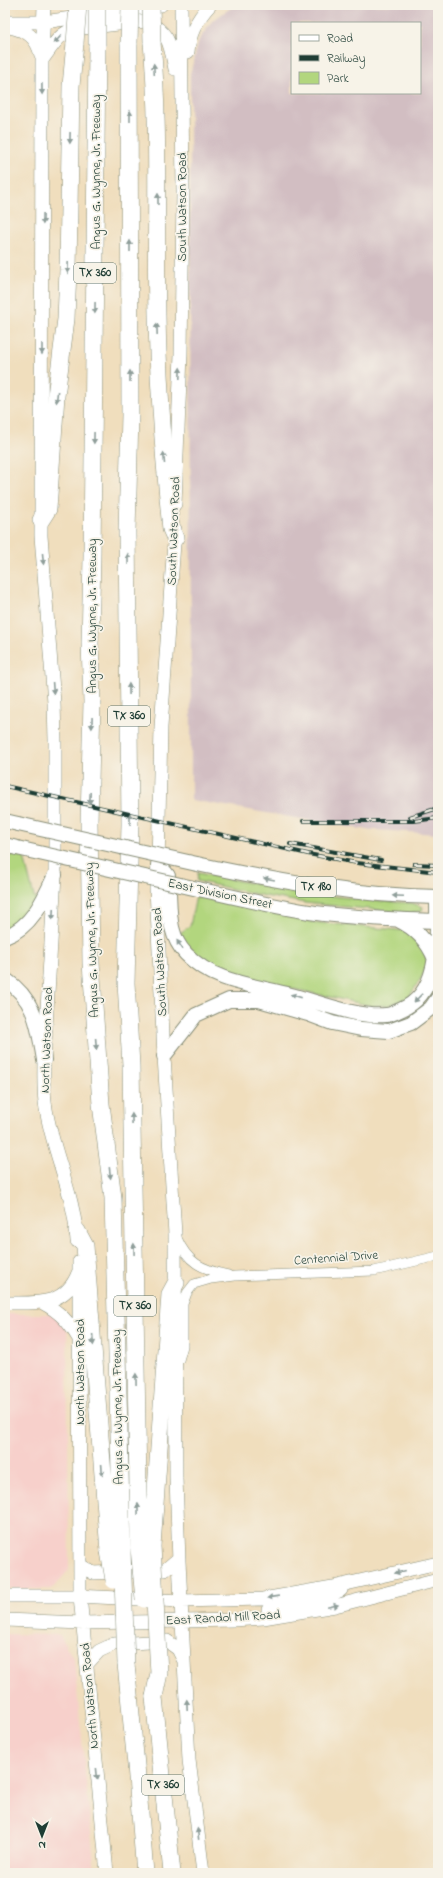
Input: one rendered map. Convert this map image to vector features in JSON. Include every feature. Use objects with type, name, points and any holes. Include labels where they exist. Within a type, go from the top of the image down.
[{"type":"highway","points":[[41,520],[48,509],[56,396],[66,318],[71,86],[78,5]]},
{"type":"highway","name":"Angus G. Wynne, Jr. Freeway","points":[[98,5],[93,542],[90,643],[92,702],[89,822],[91,963],[101,1104],[113,1198],[115,1551],[145,1873]]},
{"type":"highway","name":"Angus G. Wynne, Jr. Freeway","points":[[130,5],[131,228],[127,531],[130,824],[126,983],[131,1065],[145,1547]]},
{"type":"highway","points":[[151,5],[157,127],[157,314],[159,404],[171,529],[175,538]]},
{"type":"highway","points":[[77,1231],[85,1246],[115,1551]]},
{"type":"highway","points":[[145,1547],[170,1294],[176,1283]]},
{"type":"highway","name":"TX 360","points":[[145,1547],[159,1673],[154,1697],[172,1873]]},
{"type":"main road","points":[[5,937],[13,934],[40,908],[55,875],[54,703],[41,520],[42,61],[44,5]]},
{"type":"main road","points":[[5,22],[44,22],[161,5]]},
{"type":"main road","name":"South Watson Road","points":[[164,1056],[156,888],[162,726],[175,538],[183,200],[181,5]]},
{"type":"main road","points":[[181,81],[187,59],[188,42],[202,14],[210,5]]},
{"type":"main road","points":[[42,61],[58,38],[66,32],[74,29],[146,21],[155,25],[166,36],[172,50],[175,68],[181,81]]},
{"type":"main road","points":[[5,26],[24,31],[31,36],[38,46],[42,61]]},
{"type":"main road","name":"East Division Street","points":[[12,822],[197,864],[290,882],[385,895],[437,897]]},
{"type":"main road","name":"East Division Street","points":[[11,846],[268,905],[323,914],[398,920],[437,921]]},
{"type":"main road","points":[[158,865],[168,876],[171,927],[176,940],[187,955],[211,974],[248,986],[290,995],[340,1009],[386,1015],[409,1007],[422,995],[428,983],[434,959],[437,897]]},
{"type":"main road","name":"North Watson Road","points":[[55,875],[44,1060],[46,1109],[77,1231],[79,1270],[80,1596],[86,1645],[107,1873]]},
{"type":"main road","points":[[398,920],[408,925],[416,932],[431,951],[434,959]]},
{"type":"main road","points":[[5,979],[27,999],[35,1014],[44,1060]]},
{"type":"main road","points":[[203,1873],[189,1760],[181,1601],[176,1471],[177,1366],[175,1234],[164,1056],[196,1015],[229,1000],[259,1000],[308,1014],[332,1023],[362,1029],[390,1031],[411,1023],[431,1008],[438,998]]},
{"type":"main road","points":[[5,1303],[43,1303],[69,1290],[74,1284],[79,1270]]},
{"type":"main road","points":[[43,1303],[57,1310],[67,1319],[79,1340]]},
{"type":"main road","points":[[47,1596],[64,1591],[71,1585],[76,1578],[80,1565],[93,1573],[165,1570],[179,1558]]},
{"type":"main road","name":"East Randol Mill Road","points":[[5,1596],[80,1596],[181,1601],[263,1599],[353,1583],[438,1563]]},
{"type":"main road","name":"East Randol Mill Road","points":[[5,1620],[83,1623],[183,1622],[263,1618],[335,1606],[438,1580]]},
{"type":"main road","points":[[263,1618],[265,1612],[273,1608],[319,1600],[344,1589],[353,1583]]},
{"type":"main road","points":[[57,1622],[77,1635],[86,1645]]},
{"type":"main road","points":[[87,1664],[99,1651],[114,1644],[167,1640],[178,1649],[185,1662]]},
{"type":"street","name":"Centennial Drive","points":[[175,1234],[183,1252],[193,1262],[214,1272],[235,1276]]},
{"type":"street","name":"Centennial Drive","points":[[177,1366],[183,1346],[183,1304],[187,1294],[194,1284],[211,1279],[235,1276],[374,1271],[438,1256]]},
{"type":"shaded area","points":[[239,5],[438,5],[438,834],[360,829],[191,800],[190,74],[199,40],[212,21],[232,7]]},
{"type":"shaded area","points":[[5,1314],[67,1314],[69,1570],[52,1589],[5,1589]]},
{"type":"shaded area","points":[[5,1634],[60,1635],[74,1660],[95,1873],[5,1873]]},
{"type":"green space","points":[[5,854],[24,857],[34,897],[39,900],[32,910],[5,931]]},
{"type":"green space","points":[[198,873],[304,892],[358,899],[412,903],[423,907],[422,911],[411,913],[305,903],[197,881]]},
{"type":"green space","points":[[196,896],[312,922],[408,931],[424,948],[427,963],[423,975],[409,997],[390,1005],[372,1006],[280,986],[218,969],[201,959],[184,941],[180,933],[190,926]]},
{"type":"railway","points":[[5,786],[308,854],[357,863],[438,872]]},
{"type":"railway","points":[[410,817],[438,808]]},
{"type":"railway","points":[[303,821],[414,821],[438,818]]},
{"type":"railway","points":[[290,844],[381,860]]},
{"type":"railway","points":[[414,864],[438,865]]}]
